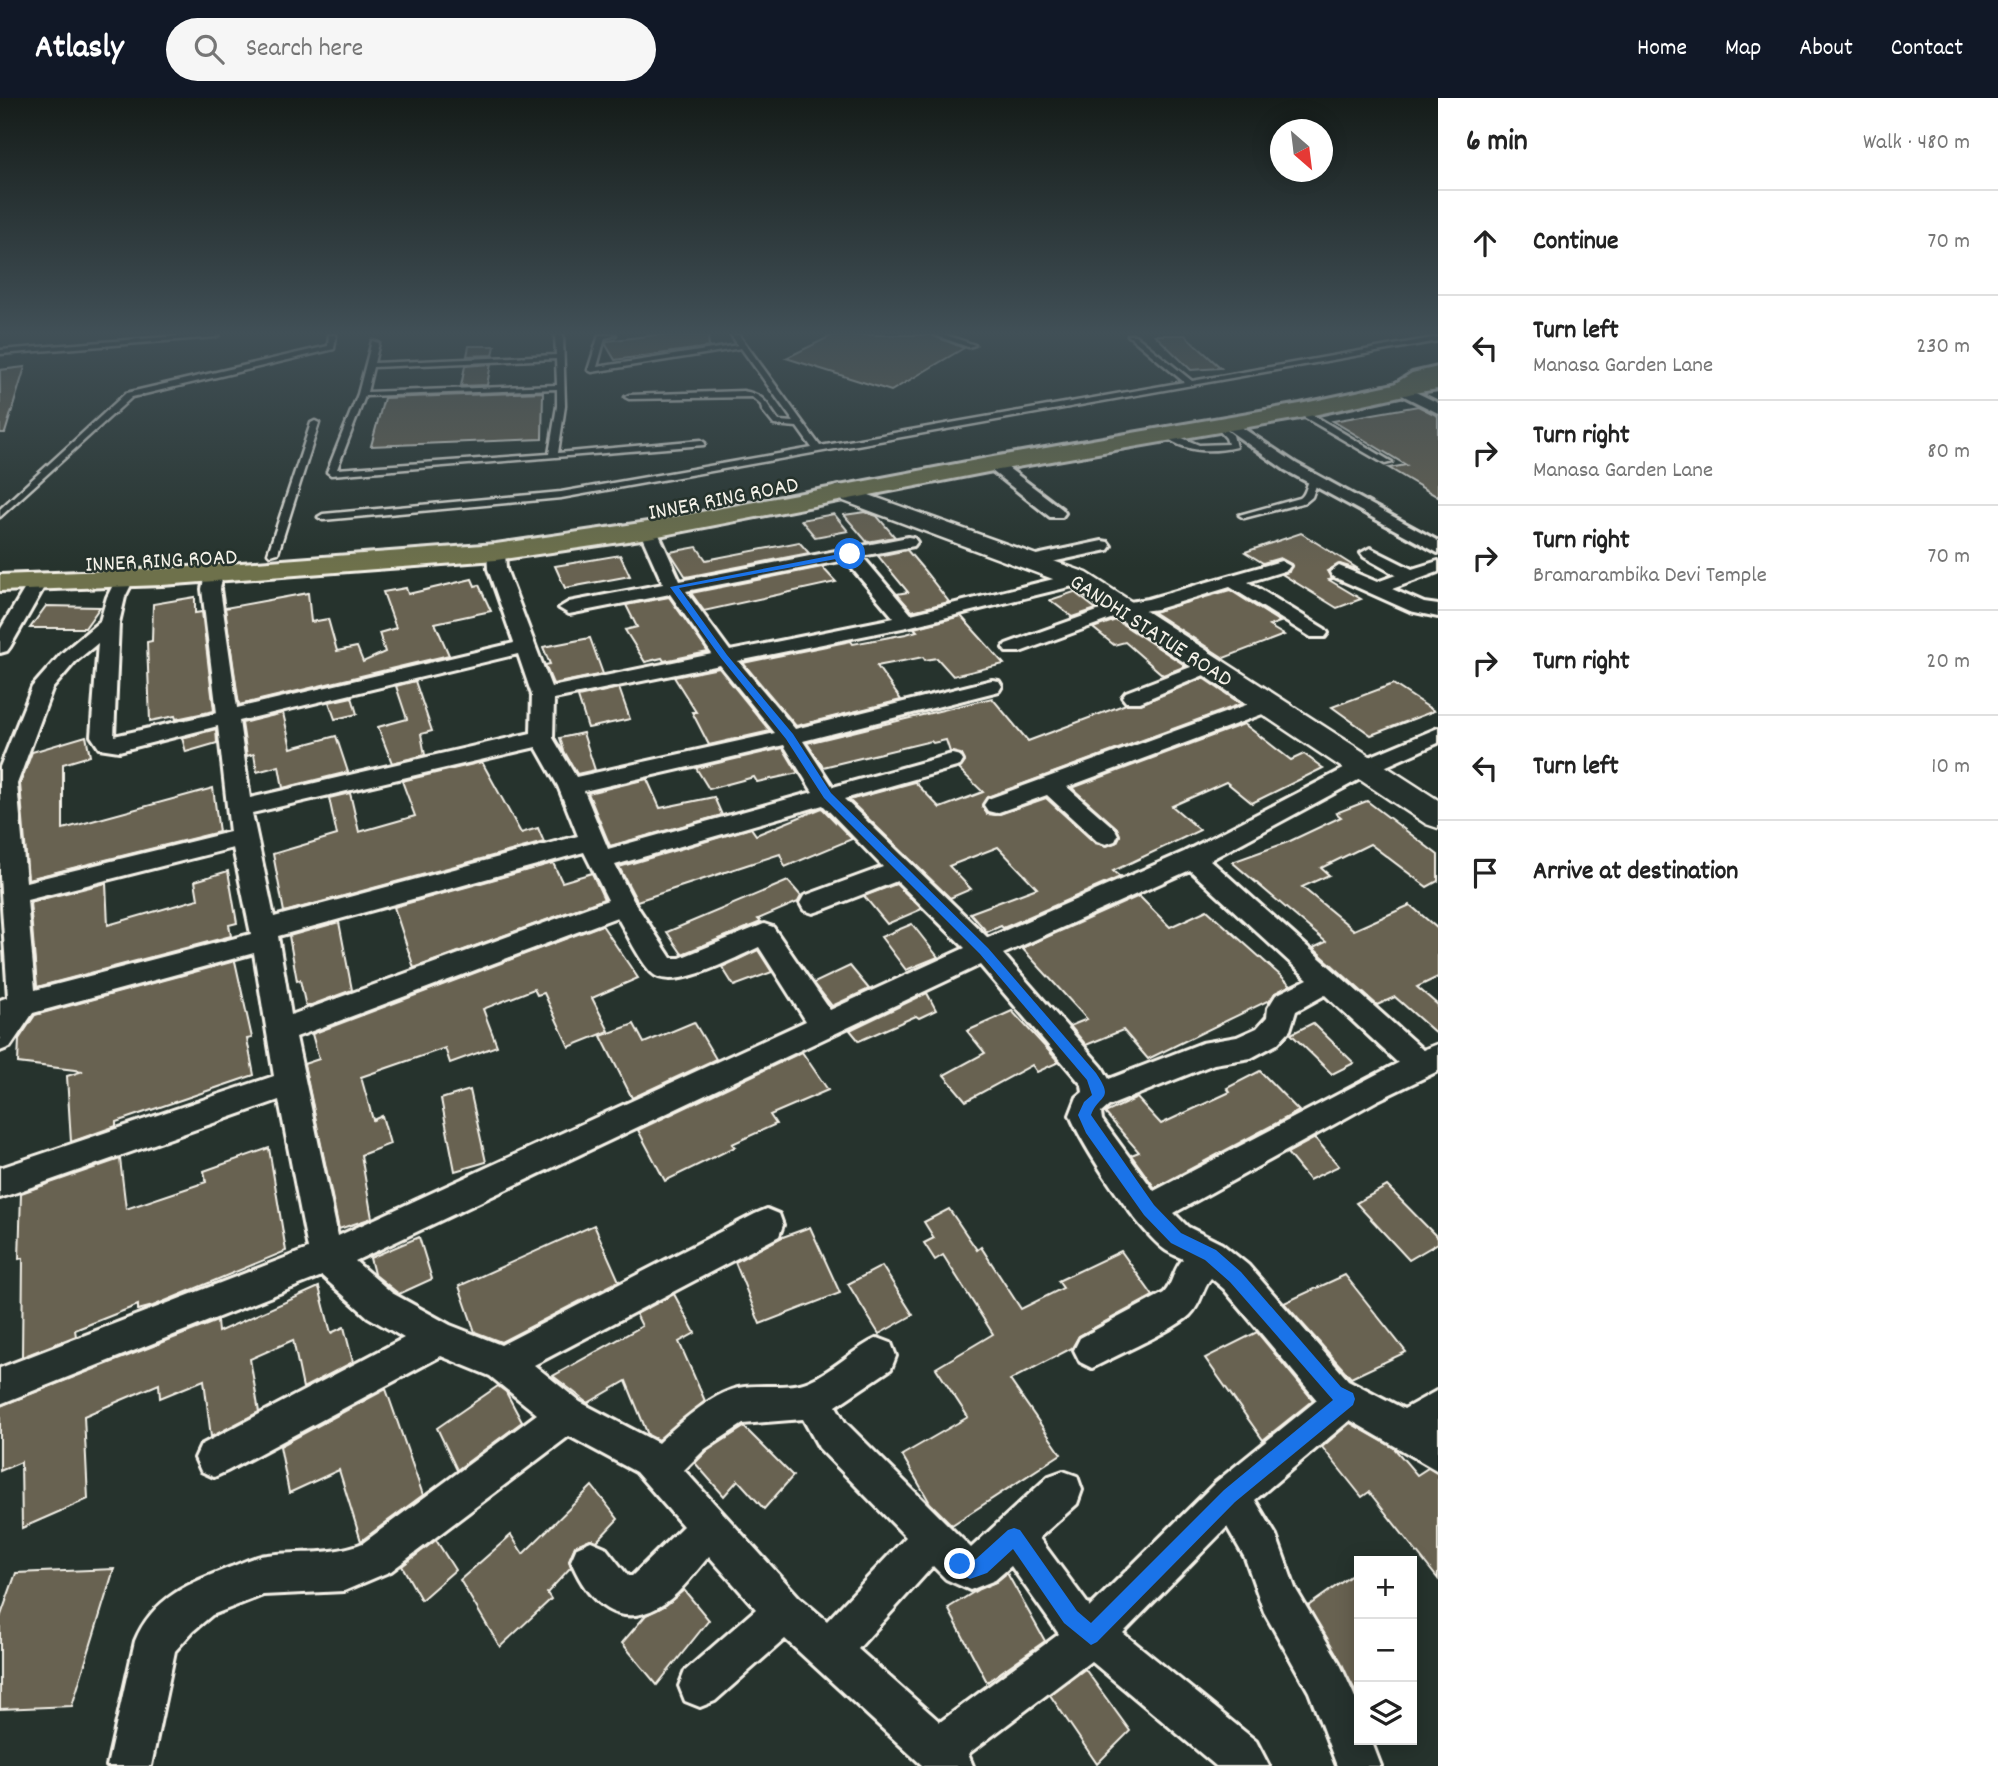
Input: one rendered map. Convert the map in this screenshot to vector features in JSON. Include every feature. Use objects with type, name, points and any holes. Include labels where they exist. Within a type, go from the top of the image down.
[{"type":"main road","name":"INNER RING ROAD","points":[[0,566],[274,553],[497,534],[640,513],[1159,413]]},
{"type":"main road","name":"INNER RING ROAD","points":[[0,583],[125,579],[496,552],[648,530],[993,464],[1290,413]]},
{"type":"street","points":[[1224,425],[1314,480],[1438,548]]},
{"type":"street","points":[[993,464],[1056,513]]},
{"type":"street","name":"GANDHI STATUE ROAD","points":[[841,492],[1078,579],[1438,816]]},
{"type":"street","points":[[648,530],[674,587],[724,657],[790,737],[827,796],[984,951],[1092,1076],[1098,1087],[1098,1097]]},
{"type":"street","points":[[569,608],[908,542]]},
{"type":"street","points":[[1033,561],[1101,546]]},
{"type":"street","points":[[496,552],[497,569],[543,695],[542,738],[570,786],[596,851],[623,905],[657,961],[668,969],[682,968],[764,934],[825,1026]]},
{"type":"street","points":[[1370,553],[1411,576]]},
{"type":"street","points":[[850,554],[906,621]]},
{"type":"street","points":[[1013,648],[1124,608],[1150,604],[1281,566]]},
{"type":"street","points":[[1379,588],[1438,566]]},
{"type":"street","points":[[1339,572],[1420,609],[1438,611]]},
{"type":"street","points":[[214,573],[211,589],[243,837],[265,935],[280,1031],[326,1258],[380,1304],[439,1338],[502,1363],[567,1415],[649,1459],[786,1611],[945,1758],[1091,1636],[1230,1496],[1347,1399]]},
{"type":"street","points":[[125,579],[116,597],[109,623],[102,736],[107,743],[119,744],[525,646]]},
{"type":"street","points":[[543,695],[906,621],[1078,579]]},
{"type":"street","points":[[1232,580],[1318,633]]},
{"type":"street","points":[[0,647],[38,582]]},
{"type":"street","points":[[0,1039],[12,1008],[15,894],[5,784],[42,687],[68,658],[109,623]]},
{"type":"street","points":[[1133,696],[1209,666]]},
{"type":"street","points":[[570,786],[790,737],[992,686]]},
{"type":"street","points":[[996,806],[1268,704]]},
{"type":"street","points":[[0,1386],[326,1258],[984,951],[1193,858],[1365,767],[1438,735]]},
{"type":"street","points":[[240,808],[542,738]]},
{"type":"street","points":[[12,1008],[265,935],[827,796],[952,761]]},
{"type":"street","points":[[1050,785],[1106,835]]},
{"type":"street","points":[[15,894],[243,837]]},
{"type":"street","points":[[1149,1210],[1368,1091],[1429,1061],[1328,981],[1193,858]]},
{"type":"street","points":[[813,903],[900,870]]},
{"type":"street","points":[[280,1031],[623,905]]},
{"type":"street","points":[[1328,981],[1286,1003],[1282,1008],[1280,1022],[1267,1036],[1241,1049],[1212,1052],[1098,1097],[1088,1106],[1085,1115],[1091,1129],[1149,1210],[1176,1238],[1210,1255],[1236,1277],[1335,1393],[1406,1430],[1438,1452]]},
{"type":"street","points":[[0,1183],[290,1083]]},
{"type":"street","points":[[502,1363],[767,1225]]},
{"type":"street","points":[[1092,1350],[1176,1305],[1188,1292],[1190,1276],[1210,1255]]},
{"type":"street","points":[[215,1458],[439,1338]]},
{"type":"street","points":[[658,1469],[692,1436],[738,1406],[813,1400],[878,1356]]},
{"type":"street","points":[[813,1400],[832,1434],[933,1538],[970,1570],[981,1566],[1063,1490]]},
{"type":"street","points":[[1406,1430],[1438,1408]]},
{"type":"street","points":[[129,1766],[156,1641],[188,1608],[198,1600],[263,1575],[344,1572],[377,1557],[567,1415]]},
{"type":"street","points":[[1230,1496],[1262,1549],[1278,1598],[1329,1687],[1359,1766]]},
{"type":"street","points":[[591,1561],[617,1594],[634,1597],[652,1588],[710,1526]]},
{"type":"street","points":[[1014,1536],[1070,1617],[1220,1740],[1247,1766]]},
{"type":"street","points":[[828,1650],[933,1538]]},
{"type":"street","points":[[699,1686],[786,1611]]},
{"type":"lane","points":[[0,514],[110,413]]},
{"type":"lane","points":[[354,413],[331,471],[701,443]]},
{"type":"lane","points":[[553,456],[560,413]]},
{"type":"lane","points":[[769,413],[773,421],[783,425],[800,425]]},
{"type":"lane","points":[[791,413],[818,450]]},
{"type":"lane","points":[[323,517],[561,495],[1024,413]]},
{"type":"lane","points":[[1303,413],[1388,462]]},
{"type":"lane","points":[[274,553],[315,423]]},
{"type":"lane","points":[[1244,515],[1303,500],[1308,497],[1314,480]]},
{"type":"building","points":[[0,413],[11,413],[5,433],[0,433]]},
{"type":"building","points":[[380,413],[543,413],[542,439],[371,446]]},
{"type":"building","points":[[1379,413],[1432,413],[1438,416],[1438,497],[1389,468],[1406,465],[1333,421]]},
{"type":"building","points":[[865,512],[877,516],[895,537],[867,542],[844,515]]},
{"type":"building","points":[[834,514],[848,531],[815,537],[801,520]]},
{"type":"building","points":[[1301,533],[1360,570],[1340,564],[1327,571],[1333,579],[1329,580],[1361,599],[1337,608],[1282,574],[1289,572],[1291,564],[1280,558],[1263,563],[1245,552]]},
{"type":"building","points":[[799,542],[809,553],[686,577],[670,552],[697,547],[706,560]]},
{"type":"building","points":[[907,550],[949,602],[912,611],[897,594],[908,592],[878,556]]},
{"type":"building","points":[[620,555],[630,576],[565,588],[555,566]]},
{"type":"building","points":[[822,567],[836,582],[704,611],[691,593]]},
{"type":"building","points":[[472,579],[475,586],[479,585],[491,611],[435,623],[449,655],[239,705],[225,608],[308,593],[311,622],[328,619],[337,651],[357,647],[363,662],[385,652],[379,633],[396,628],[383,592],[406,588],[408,594]]},
{"type":"building","points":[[1230,590],[1280,622],[1269,626],[1284,635],[1224,658],[1153,612]]},
{"type":"building","points":[[1074,592],[1096,609],[1072,617],[1050,600]]},
{"type":"building","points":[[195,597],[195,613],[202,612],[214,711],[150,721],[147,642],[152,641],[153,604]]},
{"type":"building","points":[[669,597],[708,652],[645,662],[625,630],[637,627],[626,605]]},
{"type":"building","points":[[46,606],[100,607],[85,628],[30,628]]},
{"type":"building","points":[[961,616],[1004,664],[953,676],[937,658],[925,660],[923,657],[877,666],[901,700],[796,726],[743,663],[851,641],[853,644],[906,634],[917,631],[914,628]]},
{"type":"building","points":[[1116,620],[1186,666],[1163,675],[1125,642],[1114,645],[1093,628]]},
{"type":"building","points":[[590,638],[603,674],[553,684],[545,665],[550,664],[543,647]]},
{"type":"building","points":[[719,668],[770,731],[709,745],[692,712],[696,712],[674,677]]},
{"type":"building","points":[[1203,678],[1241,704],[987,797],[982,806],[987,814],[997,815],[1046,798],[1095,843],[1107,846],[1117,842],[1120,836],[1117,828],[1072,788],[1244,724],[1291,760],[1304,754],[1323,768],[1252,803],[1226,782],[1172,806],[1200,830],[1113,871],[1120,877],[1003,928],[1001,926],[987,932],[970,913],[1037,888],[998,847],[949,866],[971,889],[950,898],[849,800],[915,782],[940,808],[983,792],[959,769],[965,762],[962,755],[950,752],[946,740],[933,743],[931,741],[823,767],[807,743],[992,698],[1028,741],[1126,704],[1141,704]]},
{"type":"building","points":[[415,681],[432,731],[421,734],[425,755],[392,763],[378,727],[407,719],[396,686]]},
{"type":"building","points":[[1393,684],[1434,711],[1371,735],[1332,707]]},
{"type":"building","points":[[619,688],[630,719],[588,728],[578,697]]},
{"type":"building","points":[[352,697],[357,714],[335,719],[329,702]]},
{"type":"building","points":[[283,713],[291,748],[336,736],[348,772],[283,788],[279,766],[257,772],[254,754],[247,756],[242,723]]},
{"type":"building","points":[[216,729],[217,743],[186,752],[182,738]]},
{"type":"building","points":[[583,733],[595,770],[577,774],[560,738]]},
{"type":"building","points":[[86,736],[90,756],[63,764],[63,829],[213,788],[219,832],[28,879],[20,784],[32,752]]},
{"type":"building","points":[[783,748],[798,773],[757,782],[754,777],[709,789],[696,768]]},
{"type":"building","points":[[482,762],[521,833],[538,828],[544,842],[284,912],[273,854],[337,835],[329,798],[350,793],[359,832],[415,816],[402,781]]},
{"type":"building","points":[[647,779],[660,808],[714,797],[722,815],[610,846],[588,793]]},
{"type":"building","points":[[1367,801],[1438,855],[1438,881],[1427,887],[1370,844],[1321,868],[1329,875],[1302,887],[1354,930],[1410,905],[1438,929],[1438,977],[1417,987],[1438,1005],[1438,1035],[1395,997],[1377,1005],[1313,948],[1326,942],[1232,862],[1288,842],[1341,817],[1336,813]]},
{"type":"building","points":[[822,808],[852,839],[785,867],[780,854],[637,901],[619,867],[751,828],[756,835]]},
{"type":"building","points":[[553,863],[562,882],[592,873],[604,899],[414,968],[394,907]]},
{"type":"building","points":[[228,871],[237,923],[229,925],[231,936],[37,987],[30,902],[106,883],[108,925],[198,899],[195,881]]},
{"type":"building","points":[[788,881],[801,896],[798,902],[758,919],[761,922],[682,954],[667,932]]},
{"type":"building","points":[[896,884],[922,909],[887,924],[864,896]]},
{"type":"building","points":[[1139,896],[1170,927],[1207,910],[1291,985],[1275,993],[1269,1002],[1148,1059],[1123,1030],[1086,1045],[1070,1026],[1087,1019],[1022,948]]},
{"type":"building","points":[[339,922],[352,990],[306,1007],[300,980],[297,981],[289,936]]},
{"type":"building","points":[[912,924],[938,957],[906,970],[881,937]]},
{"type":"building","points":[[602,925],[638,978],[592,998],[609,1031],[569,1047],[544,993],[537,995],[534,989],[483,1009],[497,1046],[450,1063],[445,1048],[361,1077],[373,1120],[382,1116],[390,1144],[361,1155],[372,1218],[339,1229],[304,1064],[319,1059],[312,1034]]},
{"type":"building","points":[[758,950],[772,972],[734,986],[722,967]]},
{"type":"building","points":[[235,961],[252,1038],[247,1039],[254,1075],[116,1122],[116,1126],[71,1142],[67,1076],[83,1071],[18,1063],[19,1039],[35,1015]]},
{"type":"building","points":[[850,966],[869,989],[832,1006],[814,983]]},
{"type":"building","points":[[927,993],[936,1010],[859,1041],[850,1030]]},
{"type":"building","points":[[1012,1011],[1059,1062],[1037,1072],[1032,1065],[966,1101],[944,1075],[985,1053],[967,1031]]},
{"type":"building","points":[[694,1022],[716,1059],[632,1098],[601,1036],[634,1024],[644,1043]]},
{"type":"building","points":[[1313,1023],[1354,1063],[1332,1074],[1291,1034]]},
{"type":"building","points":[[802,1052],[828,1090],[770,1115],[776,1124],[732,1144],[735,1147],[665,1181],[638,1130]]},
{"type":"building","points":[[1260,1071],[1299,1111],[1155,1188],[1131,1155],[1139,1152],[1105,1113],[1137,1098],[1161,1124],[1230,1092],[1227,1088]]},
{"type":"building","points":[[470,1090],[486,1162],[455,1171],[441,1099]]},
{"type":"building","points":[[1315,1138],[1339,1166],[1309,1180],[1287,1153]]},
{"type":"building","points":[[269,1148],[286,1251],[153,1306],[138,1310],[138,1305],[75,1330],[76,1336],[22,1357],[23,1258],[19,1259],[21,1193],[120,1159],[126,1209],[206,1182],[204,1171]]},
{"type":"building","points":[[1387,1186],[1438,1238],[1438,1243],[1409,1260],[1356,1203]]},
{"type":"building","points":[[949,1209],[977,1250],[981,1247],[1021,1309],[1063,1288],[1058,1281],[1121,1251],[1153,1296],[1079,1336],[1072,1348],[1010,1380],[1061,1454],[952,1525],[930,1503],[902,1455],[968,1417],[936,1368],[993,1334],[943,1255],[935,1260],[924,1243],[934,1238],[924,1222]]},
{"type":"building","points":[[594,1225],[619,1281],[501,1342],[475,1332],[459,1286]]},
{"type":"building","points":[[810,1227],[840,1293],[760,1324],[735,1262],[780,1238]]},
{"type":"building","points":[[419,1237],[432,1279],[399,1294],[374,1274],[370,1258]]},
{"type":"building","points":[[882,1266],[913,1315],[879,1334],[848,1284]]},
{"type":"building","points":[[1345,1275],[1406,1352],[1351,1378],[1284,1303]]},
{"type":"building","points":[[319,1287],[331,1333],[344,1327],[353,1362],[303,1388],[293,1340],[250,1359],[259,1412],[211,1437],[204,1380],[160,1398],[159,1384],[84,1416],[88,1499],[22,1528],[21,1462],[0,1471],[0,1406],[217,1321],[218,1332]]},
{"type":"building","points":[[674,1294],[695,1333],[679,1342],[705,1401],[658,1440],[648,1435],[626,1381],[588,1403],[553,1376],[642,1326],[636,1314]]},
{"type":"building","points":[[1257,1332],[1313,1400],[1263,1440],[1205,1358]]},
{"type":"building","points":[[498,1386],[506,1392],[522,1422],[457,1470],[437,1428]]},
{"type":"building","points":[[386,1389],[423,1495],[361,1541],[339,1470],[289,1493],[280,1446]]},
{"type":"building","points":[[1350,1423],[1394,1448],[1417,1475],[1428,1468],[1438,1474],[1438,1579],[1369,1492],[1362,1497],[1322,1447]]},
{"type":"building","points":[[744,1427],[793,1476],[764,1509],[738,1480],[724,1496],[695,1463],[707,1451]]},
{"type":"building","points":[[592,1486],[618,1519],[597,1541],[590,1539],[575,1546],[569,1560],[571,1567],[547,1593],[551,1599],[500,1647],[460,1580],[511,1535],[523,1554]]},
{"type":"building","points":[[436,1540],[455,1570],[421,1600],[402,1566]]},
{"type":"building","points":[[114,1569],[72,1706],[0,1709],[0,1618],[16,1573]]},
{"type":"building","points":[[1007,1573],[1045,1641],[987,1682],[948,1608],[996,1582]]},
{"type":"building","points":[[1354,1574],[1354,1688],[1308,1606]]},
{"type":"building","points":[[684,1590],[709,1620],[657,1685],[622,1643],[646,1615],[666,1605]]},
{"type":"building","points":[[1085,1669],[1130,1731],[1097,1764],[1050,1695]]},
{"type":"route","points":[[850,554],[674,587],[724,657],[790,737],[827,796],[984,951],[1092,1076],[1098,1087],[1098,1097],[1088,1106],[1085,1115],[1091,1129],[1149,1210],[1176,1238],[1210,1255],[1236,1277],[1335,1393],[1347,1399],[1230,1496],[1091,1636],[1070,1617],[1014,1536],[981,1566],[970,1570],[960,1564]]}]
